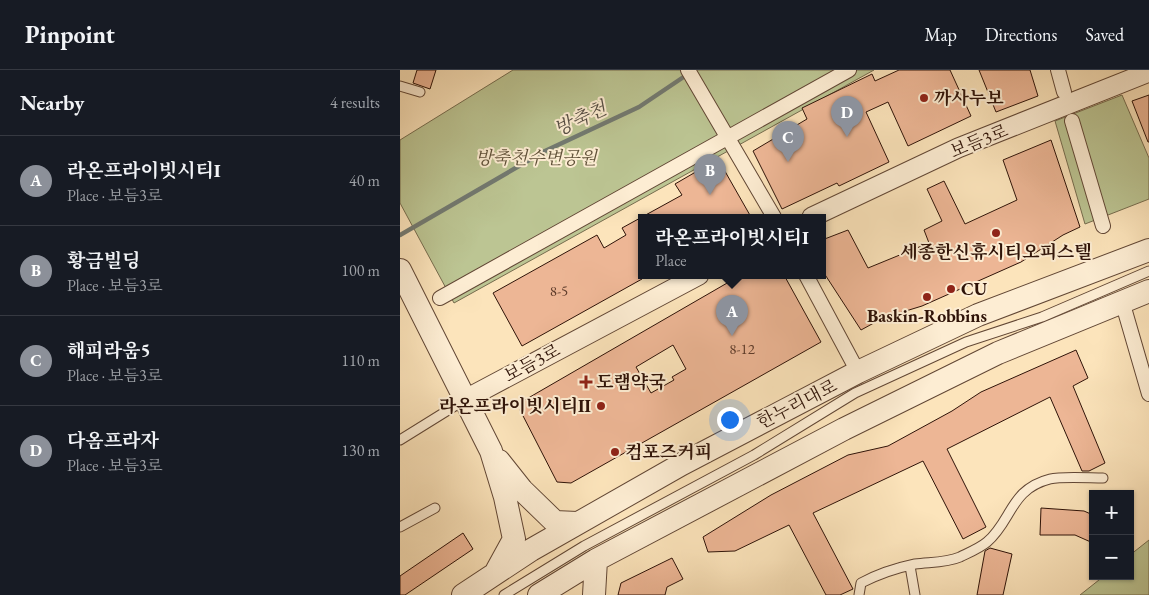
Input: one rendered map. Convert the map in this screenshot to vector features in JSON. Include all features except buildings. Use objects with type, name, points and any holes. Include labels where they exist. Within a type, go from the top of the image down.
[{"type":"street","points":[[688,70],[772,214]]},
{"type":"street","points":[[440,298],[849,70]]},
{"type":"street","points":[[1058,70],[1064,92]]},
{"type":"street","name":"보듬3로","points":[[818,214],[958,148],[1149,72]]},
{"type":"street","points":[[1072,121],[1103,226]]},
{"type":"street","name":"한누리대로","points":[[463,595],[577,523],[682,464],[858,372],[978,315],[1149,250]]},
{"type":"street","points":[[402,274],[491,451],[505,497],[514,539],[494,574]]},
{"type":"street","name":"보듬3로","points":[[466,399],[691,279]]},
{"type":"street","points":[[808,279],[858,372]]},
{"type":"street","points":[[539,595],[596,560],[835,434],[998,353],[1149,291]]},
{"type":"street","points":[[1122,301],[1149,394]]},
{"type":"street","points":[[491,451],[522,490],[555,522],[577,523]]},
{"type":"street","points":[[594,595],[596,560]]},
{"type":"lane","points":[[400,86],[420,92]]},
{"type":"lane","points":[[504,595],[584,546],[754,455],[855,393],[966,342],[1042,317],[1149,271]]},
{"type":"lane","points":[[400,440],[466,399]]},
{"type":"lane","points":[[858,595],[861,582],[881,573],[910,566],[946,562],[960,557],[987,542],[999,529],[1016,500],[1030,488],[1050,479],[1103,478]]},
{"type":"lane","points":[[400,527],[435,508]]},
{"type":"lane","points":[[910,566],[915,595]]},
{"type":"green space","name":"방축천수변공원","points":[[513,70],[874,70],[454,303],[400,203],[400,140]]},
{"type":"green space","points":[[1122,95],[1149,158],[1149,199],[1085,224],[1055,121]]},
{"type":"green space","points":[[1149,540],[1149,595],[1080,595],[1099,580],[1134,580],[1134,552]]},
{"type":"waterway","name":"방축천","points":[[400,235],[545,151],[639,107],[688,74]]},
{"type":"place","name":"까사누보","points":[[924,98]]},
{"type":"place","name":"다옴프라자","points":[[847,137]]},
{"type":"place","name":"해피라움5","points":[[788,162]]},
{"type":"place","name":"황금빌딩","points":[[710,195]]},
{"type":"place","name":"세종한신휴시티오피스텔","points":[[996,233]]},
{"type":"place","name":"CU","points":[[951,289]]},
{"type":"place","name":"Baskin-Robbins","points":[[927,297]]},
{"type":"place","name":"라온프라이빗시티Ⅰ","points":[[732,336]]},
{"type":"place","name":"도램약국","points":[[586,382]]},
{"type":"place","name":"라온프라이빗시티Ⅱ","points":[[601,406]]},
{"type":"place","name":"컴포즈커피","points":[[615,452]]}]
